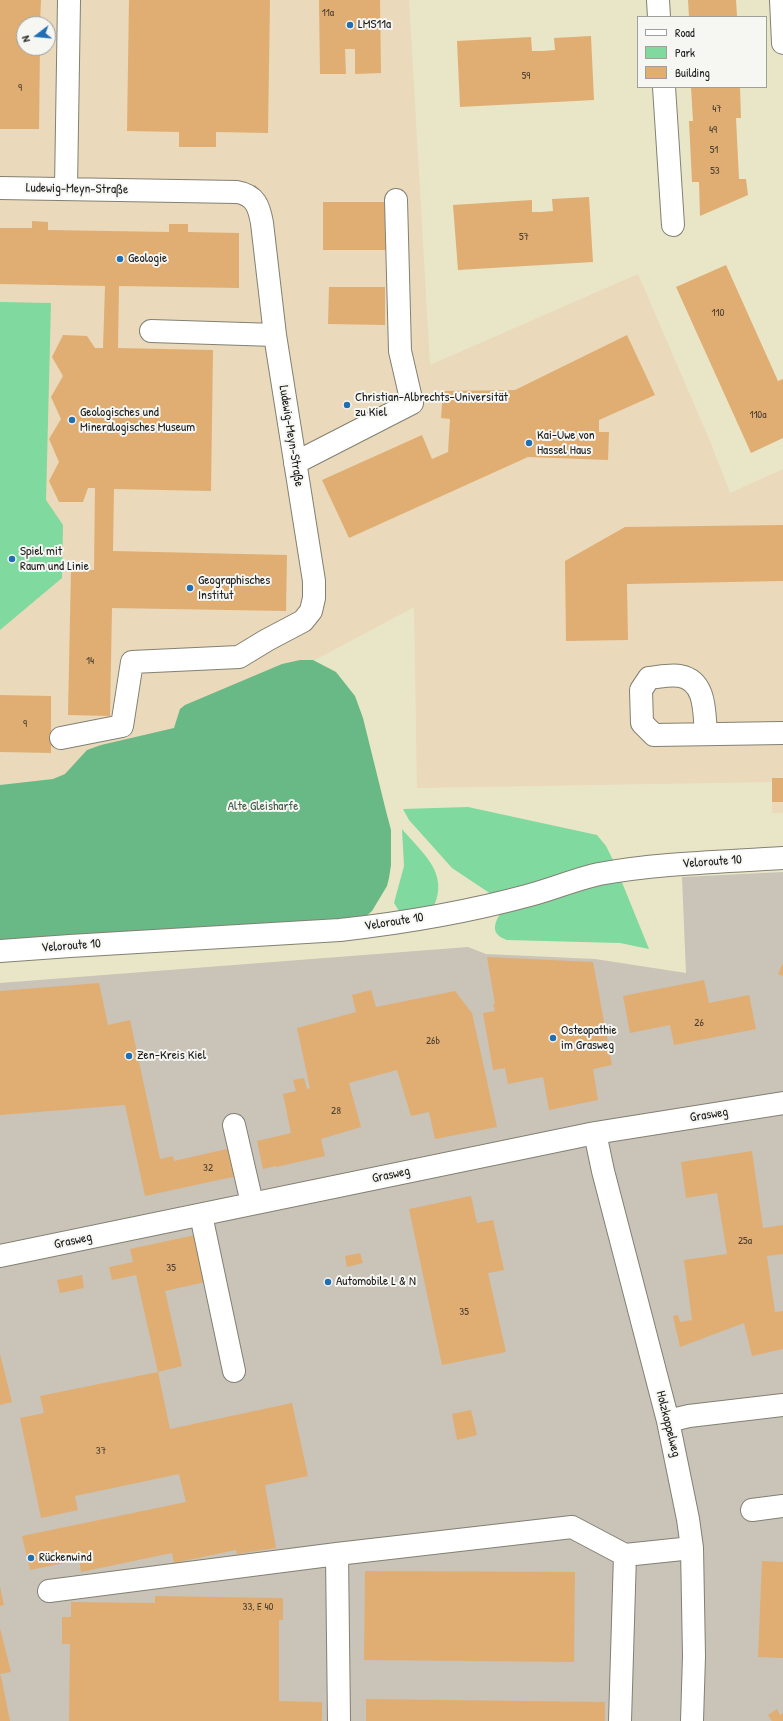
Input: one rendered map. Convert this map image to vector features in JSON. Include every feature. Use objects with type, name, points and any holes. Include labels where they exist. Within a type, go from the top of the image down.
[{"type":"street","points":[[66,188],[69,0]]},
{"type":"street","points":[[658,0],[659,16]]},
{"type":"street","points":[[781,0],[783,43]]},
{"type":"street","points":[[664,88],[673,225]]},
{"type":"street","name":"Ludewig-Meyn-Straße","points":[[0,188],[66,188],[246,193],[256,203],[260,210],[276,335],[314,581],[314,598],[310,611],[303,621],[239,657],[132,662],[122,726],[61,738]]},
{"type":"street","points":[[295,463],[412,403],[400,351],[396,200]]},
{"type":"street","points":[[151,331],[276,335]]},
{"type":"street","points":[[706,734],[783,733]]},
{"type":"street","name":"Veloroute 10","points":[[0,951],[378,926],[421,919],[530,895],[585,878],[612,872],[672,865],[783,858]]},
{"type":"street","name":"Grasweg","points":[[0,1256],[595,1133],[783,1103]]},
{"type":"street","points":[[234,1125],[252,1203]]},
{"type":"street","name":"Holzkoppelweg","points":[[595,1133],[603,1171],[668,1421],[682,1484],[692,1548],[694,1656],[692,1721]]},
{"type":"street","points":[[201,1215],[234,1371]]},
{"type":"street","points":[[668,1421],[689,1416],[783,1405]]},
{"type":"street","points":[[752,1510],[783,1506]]},
{"type":"street","points":[[49,1591],[337,1554],[572,1527],[624,1554],[692,1548]]},
{"type":"street","points":[[337,1554],[339,1721]]},
{"type":"street","points":[[620,1721],[624,1554]]},
{"type":"shaded area","name":"Christian-Albrechts-Universität zu Kiel","points":[[0,0],[409,0],[430,365],[638,274],[712,446],[730,493],[783,469],[783,813],[772,813],[772,782],[417,788],[414,607],[141,753],[0,818]]},
{"type":"shaded area","points":[[783,872],[783,1721],[0,1721],[0,983],[468,947],[486,954],[595,959],[686,973],[682,877]]},
{"type":"green space","points":[[0,302],[51,303],[46,500],[63,525],[62,578],[0,630]]},
{"type":"green space","name":"Alte Gleisharfe","points":[[300,660],[313,660],[336,672],[355,696],[363,718],[391,830],[391,865],[389,878],[387,886],[372,911],[363,919],[0,945],[0,785],[53,779],[65,774],[87,750],[101,745],[174,728],[180,709],[185,705],[282,664]]},
{"type":"green space","points":[[468,807],[597,835],[606,846],[614,862],[491,894],[452,868],[409,820],[403,809]]},
{"type":"green space","points":[[402,829],[425,855],[436,873],[438,894],[434,906],[401,914],[394,903],[404,866]]},
{"type":"green space","points":[[621,880],[649,949],[620,943],[507,940],[502,938],[496,932],[495,925],[501,912],[598,884]]},
{"type":"building","points":[[0,0],[41,0],[40,16],[16,16],[16,56],[40,56],[39,129],[0,129]]},
{"type":"building","points":[[129,0],[270,0],[268,133],[216,132],[216,147],[179,147],[179,132],[127,131]]},
{"type":"building","name":"LMS11a","points":[[319,0],[380,0],[381,73],[355,74],[355,49],[345,49],[346,74],[320,74]]},
{"type":"building","points":[[688,0],[736,0],[737,16],[689,16]]},
{"type":"building","points":[[591,36],[594,100],[460,107],[457,41],[531,37],[532,51],[543,51],[555,50],[554,38]]},
{"type":"building","points":[[691,88],[740,88],[741,118],[736,118],[739,179],[746,179],[748,195],[700,216],[699,182],[692,182],[689,121],[693,121]]},
{"type":"building","points":[[589,197],[593,262],[458,270],[453,205],[532,200],[532,212],[541,212],[553,211],[552,199]]},
{"type":"building","points":[[323,202],[389,202],[388,250],[323,250]]},
{"type":"building","points":[[32,221],[48,222],[48,230],[169,232],[169,224],[188,224],[188,232],[239,233],[239,288],[119,286],[118,348],[213,350],[211,491],[114,489],[113,551],[287,555],[286,611],[112,608],[110,716],[68,715],[71,569],[94,570],[95,488],[88,488],[83,502],[59,502],[49,481],[59,462],[49,439],[61,419],[51,397],[63,376],[52,357],[63,335],[87,336],[95,348],[103,348],[105,286],[0,284],[0,228],[32,228]]},
{"type":"building","points":[[726,265],[778,381],[783,379],[783,438],[751,453],[676,287]]},
{"type":"building","points":[[329,287],[385,287],[385,325],[328,324]]},
{"type":"building","name":"Kai-Uwe von Hassel Haus","points":[[627,335],[655,395],[599,420],[599,432],[609,432],[608,460],[528,457],[349,538],[322,480],[422,435],[432,459],[448,452],[450,419],[441,418],[443,391],[515,390]]},
{"type":"building","points":[[783,525],[783,581],[627,584],[628,640],[566,641],[565,561],[625,527]]},
{"type":"building","points":[[0,695],[51,696],[51,753],[0,752]]},
{"type":"building","points":[[772,778],[783,778],[783,802],[772,802]]},
{"type":"building","name":"Osteopathie im Grasweg","points":[[487,957],[593,962],[612,1065],[593,1069],[598,1100],[549,1110],[543,1077],[508,1084],[505,1068],[493,1070],[483,1013],[495,1011]]},
{"type":"building","points":[[783,963],[783,976],[778,974]]},
{"type":"building","points":[[704,980],[709,1003],[749,995],[756,1029],[674,1045],[670,1025],[630,1033],[623,996]]},
{"type":"building","points":[[99,983],[108,1025],[130,1020],[160,1159],[173,1156],[174,1161],[231,1148],[237,1176],[145,1196],[125,1105],[0,1115],[0,991]]},
{"type":"building","points":[[371,990],[376,1007],[455,991],[472,1013],[497,1127],[435,1139],[429,1112],[411,1116],[397,1070],[349,1083],[361,1127],[321,1139],[325,1156],[263,1169],[257,1141],[291,1133],[283,1094],[296,1091],[293,1080],[304,1078],[307,1089],[310,1088],[297,1028],[356,1012],[352,995]]},
{"type":"building","points":[[752,1151],[763,1228],[783,1225],[783,1254],[767,1256],[775,1312],[783,1311],[783,1349],[752,1356],[744,1323],[680,1347],[673,1316],[678,1315],[680,1322],[692,1320],[684,1260],[727,1254],[717,1193],[686,1198],[681,1162]]},
{"type":"building","points":[[471,1196],[477,1223],[493,1220],[504,1270],[488,1273],[506,1352],[442,1365],[409,1209]]},
{"type":"building","points":[[200,1234],[210,1281],[165,1291],[182,1366],[158,1372],[136,1275],[112,1280],[109,1267],[133,1262],[130,1249]]},
{"type":"building","points":[[360,1253],[363,1263],[347,1267],[345,1256]]},
{"type":"building","points":[[82,1275],[84,1288],[60,1293],[57,1280]]},
{"type":"building","points":[[0,1354],[12,1402],[0,1405]]},
{"type":"building","points":[[158,1372],[170,1429],[292,1403],[308,1476],[265,1485],[276,1548],[237,1554],[236,1550],[174,1563],[172,1553],[81,1572],[79,1560],[30,1570],[22,1536],[186,1502],[179,1474],[75,1496],[78,1510],[41,1518],[20,1418],[44,1413],[40,1396]]},
{"type":"building","points":[[471,1410],[477,1435],[457,1440],[452,1414]]},
{"type":"building","points":[[762,1561],[783,1562],[783,1658],[758,1657]]},
{"type":"building","points":[[365,1571],[575,1572],[574,1662],[364,1660]]},
{"type":"building","points":[[0,1586],[4,1605],[0,1606]]},
{"type":"building","points":[[155,1596],[283,1598],[283,1620],[279,1620],[279,1701],[322,1702],[322,1721],[69,1721],[70,1644],[62,1644],[62,1617],[71,1617],[71,1602],[155,1603]]},
{"type":"building","points":[[0,1628],[11,1672],[0,1674]]},
{"type":"building","points":[[1,1676],[10,1721],[0,1721]]},
{"type":"building","points":[[366,1699],[605,1702],[605,1721],[366,1721]]},
{"type":"building","points":[[777,1709],[780,1715],[783,1713],[783,1721],[772,1721],[768,1715]]},
{"type":"place","name":"LMS11a","points":[[350,25]]},
{"type":"place","name":"Geologie","points":[[120,259]]},
{"type":"place","name":"Christian-Albrechts-Universität zu Kiel","points":[[347,405]]},
{"type":"place","name":"Geologisches und Mineralogisches Museum","points":[[72,420]]},
{"type":"place","name":"Kai-Uwe von Hassel Haus","points":[[529,443]]},
{"type":"place","name":"Spiel mit Raum und Linie","points":[[12,559]]},
{"type":"place","name":"Geographisches Institut","points":[[190,588]]},
{"type":"place","name":"Osteopathie im Grasweg","points":[[553,1038]]},
{"type":"place","name":"Zen-Kreis Kiel","points":[[129,1056]]},
{"type":"place","name":"Automobile L & N","points":[[328,1282]]},
{"type":"place","name":"Rückenwind","points":[[31,1558]]}]
